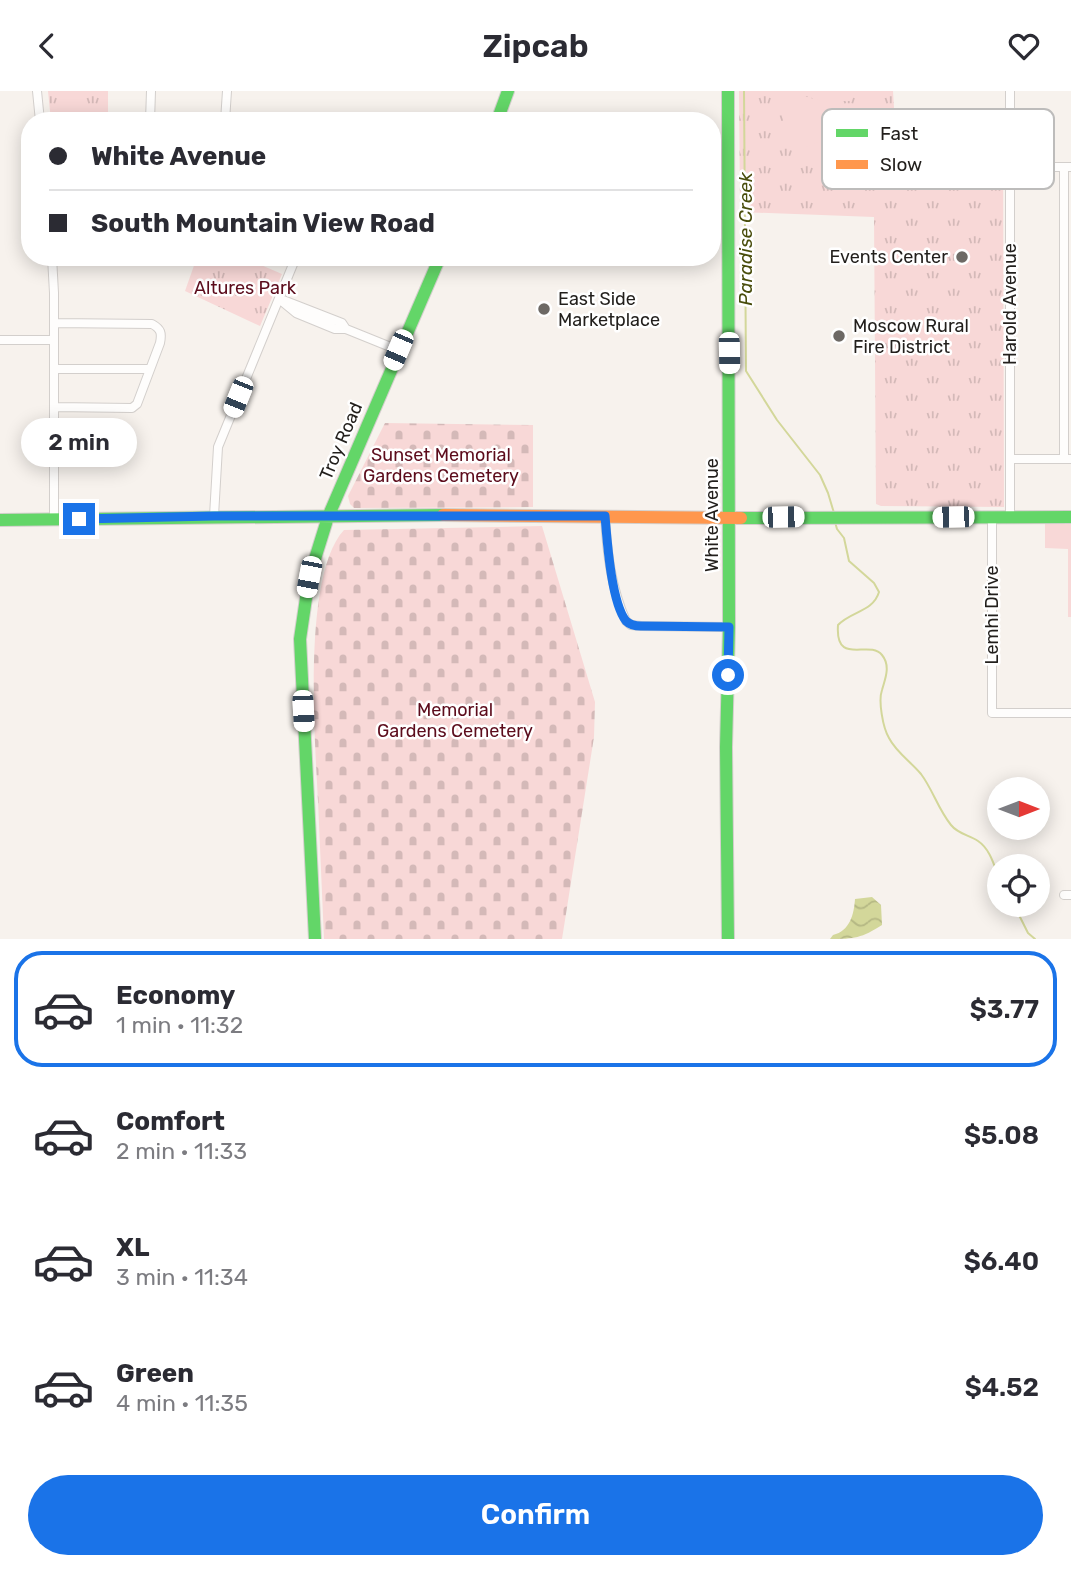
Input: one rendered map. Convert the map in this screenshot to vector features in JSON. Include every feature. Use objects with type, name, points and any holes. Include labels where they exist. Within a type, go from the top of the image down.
[{"type":"street","points":[[37,91],[39,112]]},
{"type":"street","points":[[150,91],[150,112]]},
{"type":"street","points":[[226,112],[227,91]]},
{"type":"street","points":[[500,112],[508,91]]},
{"type":"street","name":"White Avenue","points":[[728,91],[728,939]]},
{"type":"street","name":"Harold Avenue","points":[[1010,91],[1010,109]]},
{"type":"street","points":[[1010,459],[1068,459],[1067,167]]},
{"type":"street","name":"Harold Avenue","points":[[1010,189],[1010,517]]},
{"type":"street","points":[[52,266],[54,519]]},
{"type":"street","points":[[214,516],[218,447],[292,266]]},
{"type":"street","name":"Troy Road","points":[[315,939],[300,639],[309,577],[328,517],[436,266]]},
{"type":"street","points":[[279,299],[342,323],[346,329],[398,350]]},
{"type":"street","points":[[54,323],[152,324],[159,328],[162,334],[137,404],[132,408],[54,407]]},
{"type":"street","points":[[0,340],[54,340]]},
{"type":"street","points":[[54,369],[150,369]]},
{"type":"street","points":[[0,520],[214,516],[1071,517]]},
{"type":"street","points":[[605,516],[608,554],[618,600],[626,621],[635,626],[729,627]]},
{"type":"street","name":"Lemhi Drive","points":[[992,517],[992,713],[1071,713]]},
{"type":"green space","points":[[48,91],[108,91],[108,112],[50,112]]},
{"type":"green space","points":[[739,91],[893,91],[894,109],[822,109],[822,189],[1003,189],[1004,507],[876,504],[874,217],[740,212]]},
{"type":"green space","points":[[821,91],[851,91],[851,101],[825,101],[838,105],[838,109],[822,109],[822,140],[805,147],[784,145],[784,102],[789,96],[804,96],[821,101]]},
{"type":"green space","name":"Altures Park","points":[[194,266],[263,266],[282,274],[260,326],[185,291]]},
{"type":"green space","name":"Sunset Memorial Gardens Cemetery","points":[[385,423],[533,425],[533,507],[354,508],[348,496]]},
{"type":"green space","points":[[1045,524],[1071,524],[1071,617],[1068,617],[1068,549],[1045,548]]},
{"type":"green space","name":"Memorial Gardens Cemetery","points":[[542,526],[595,702],[594,737],[562,939],[324,939],[314,659],[322,583],[331,552],[344,530]]},
{"type":"water","points":[[872,897],[881,905],[882,925],[858,937],[830,939],[847,926],[855,899]]},
{"type":"waterway","name":"Paradise Creek","points":[[744,91],[746,371],[777,420],[820,475],[834,513]]},
{"type":"waterway","name":"Paradise Creek","points":[[835,522],[844,538],[849,561],[874,583],[879,592],[872,604],[838,625],[838,638],[847,649],[869,649],[885,659],[887,668],[881,707],[889,738],[921,774],[951,825],[978,841],[989,854]]},
{"type":"waterway","name":"Paradise Creek","points":[[1020,917],[1028,933],[1035,939]]},
{"type":"traffic: fast","points":[[500,112],[508,91]]},
{"type":"traffic: fast","points":[[728,91],[728,939]]},
{"type":"traffic: fast","points":[[315,939],[300,639],[309,578],[328,517],[436,266]]},
{"type":"traffic: fast","points":[[0,520],[443,515]]},
{"type":"traffic: fast","points":[[741,518],[1071,517]]},
{"type":"traffic: slow","points":[[443,515],[741,518]]},
{"type":"place","name":"Events Center","points":[[962,257]]},
{"type":"place","name":"East Side Marketplace","points":[[544,309]]},
{"type":"place","name":"Moscow Rural Fire District","points":[[839,336]]},
{"type":"route","points":[[79,519],[214,516],[605,516],[612,578],[626,621],[631,625],[641,626],[729,627],[728,675]]}]
